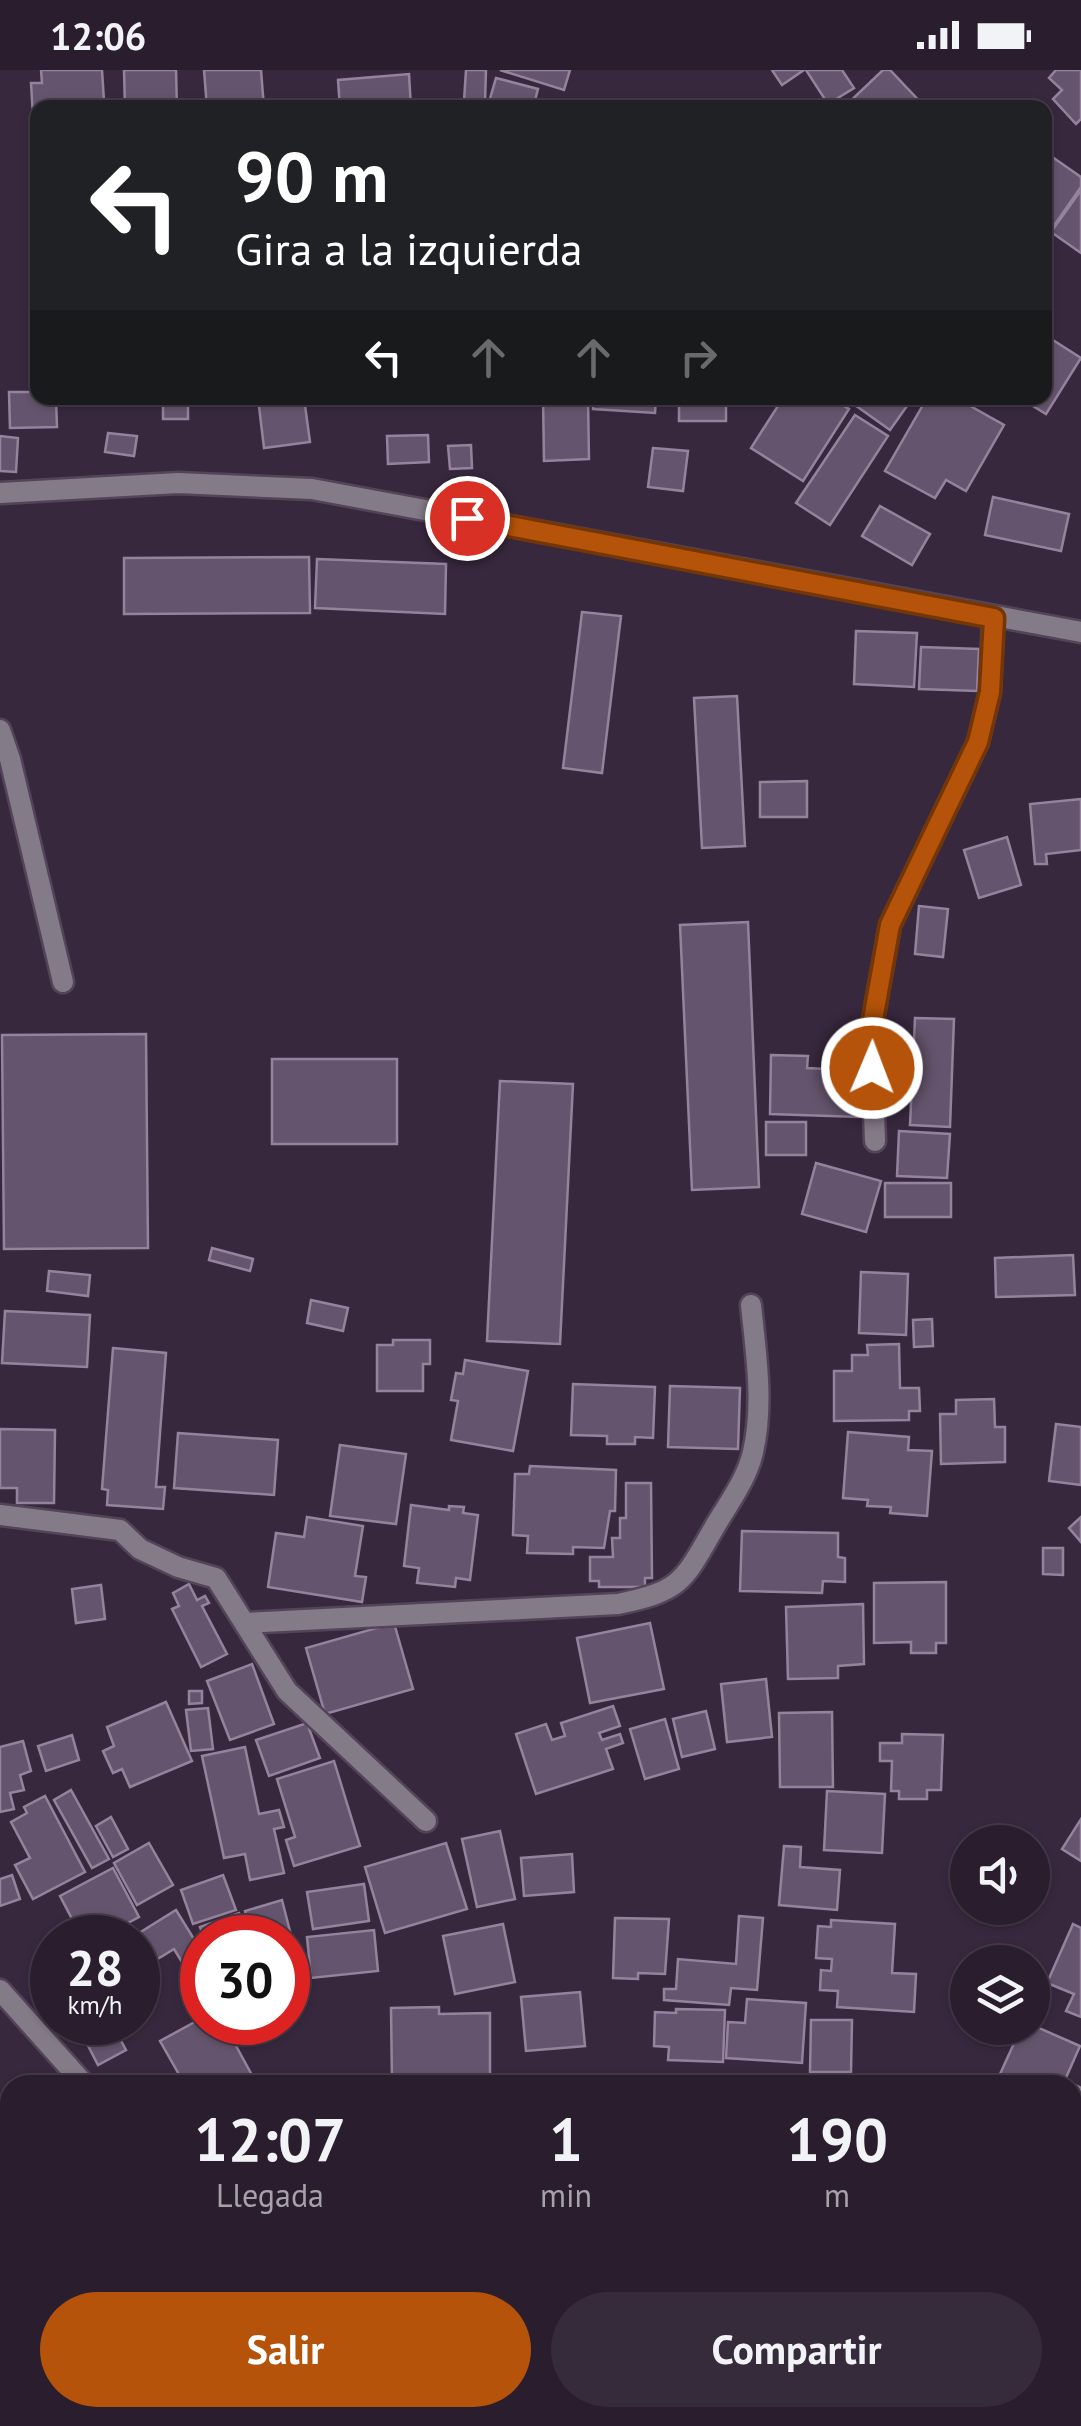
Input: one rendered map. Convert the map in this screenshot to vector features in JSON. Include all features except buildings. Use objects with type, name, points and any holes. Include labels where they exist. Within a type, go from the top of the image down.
[{"type":"street","points":[[0,493],[178,484],[312,490],[1081,632]]},
{"type":"street","points":[[875,1141],[871,1031],[890,925],[978,742],[990,692],[994,618]]},
{"type":"street","points":[[0,730],[63,982]]},
{"type":"street","points":[[246,1623],[618,1604],[657,1596],[685,1579],[746,1473],[753,1452],[760,1381],[751,1306]]},
{"type":"street","points":[[0,1515],[120,1530],[140,1549],[178,1567],[216,1578],[287,1692],[426,1821]]},
{"type":"street","points":[[0,1990],[76,2075]]},
{"type":"route","points":[[467,518],[994,618],[990,692],[978,742],[890,925],[871,1031],[872,1068]]}]
